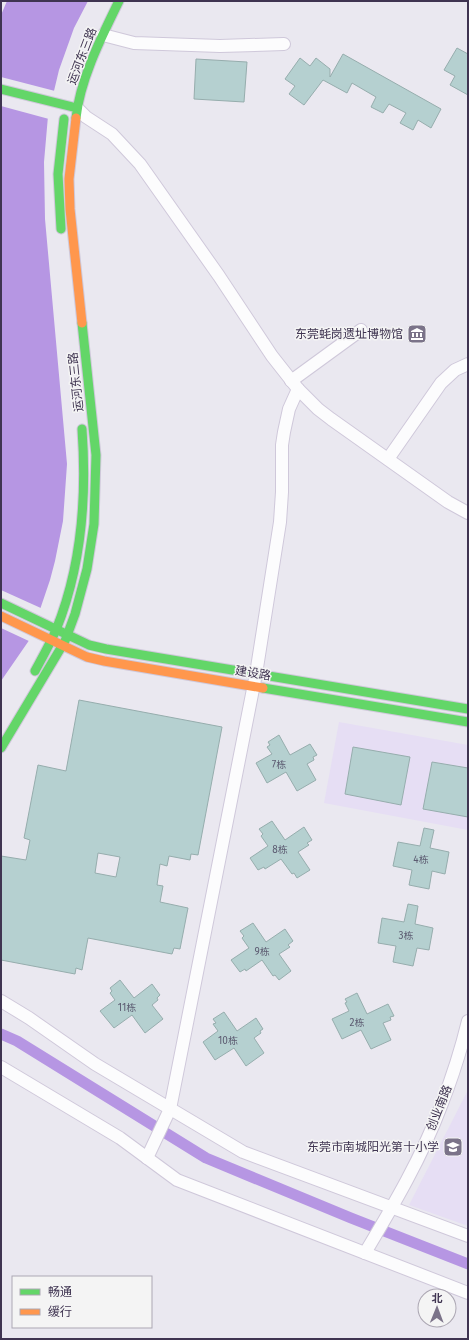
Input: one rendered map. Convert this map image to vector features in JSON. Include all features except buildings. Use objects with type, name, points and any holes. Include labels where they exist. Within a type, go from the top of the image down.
[{"type":"street","name":"运河东三路","points":[[62,235],[58,174],[71,113],[103,34],[119,1]]},
{"type":"street","points":[[103,34],[134,43],[220,46],[284,44]]},
{"type":"street","points":[[1,89],[53,102],[112,134],[140,164],[220,276],[272,356],[294,385],[318,409],[331,419],[448,502],[468,513]]},
{"type":"street","name":"运河东三路","points":[[1,748],[68,634],[76,612],[87,570],[92,541],[96,484],[96,455],[70,209],[69,179],[71,113]]},
{"type":"street","points":[[147,1158],[170,1109],[255,680],[280,522],[282,492],[282,445],[294,385],[361,330]]},
{"type":"street","points":[[388,459],[441,383],[455,370],[468,364]]},
{"type":"street","name":"运河东三路","points":[[32,676],[57,629],[70,590],[76,565],[80,536],[84,479],[84,450],[81,421]]},
{"type":"street","name":"建设路","points":[[1,604],[89,645],[255,680],[468,722]]},
{"type":"street","name":"建设路","points":[[1,616],[87,657],[104,661],[255,680],[468,710]]},
{"type":"street","points":[[1,1002],[29,1018],[95,1064],[243,1152],[468,1236]]},
{"type":"street","name":"创业南路","points":[[368,1248],[418,1158],[441,1107],[460,1054],[468,1021]]},
{"type":"street","points":[[1,1067],[120,1138],[177,1180],[368,1248],[468,1293]]},
{"type":"shaded area","points":[[7,1],[88,1],[74,28],[59,70],[48,116],[44,162],[45,219],[67,464],[63,521],[50,580],[30,639],[1,681],[1,15]]},
{"type":"shaded area","points":[[339,722],[468,745],[468,830],[324,803]]},
{"type":"shaded area","name":"东莞市南城阳光第十小学","points":[[468,1090],[468,1226],[409,1205]]},
{"type":"pier","points":[[1,77],[55,91],[49,119],[1,106]]},
{"type":"pier","points":[[1,590],[43,609],[31,642],[1,628]]},
{"type":"waterway","points":[[1,1034],[17,1041],[206,1158],[351,1218],[468,1264]]},
{"type":"traffic: fast","points":[[76,118],[78,103],[87,73],[99,43],[119,1]]},
{"type":"traffic: fast","points":[[1,89],[77,108]]},
{"type":"traffic: fast","points":[[61,229],[58,174],[64,119]]},
{"type":"traffic: fast","points":[[1,748],[65,641],[75,614],[87,569],[94,524],[96,455],[82,323]]},
{"type":"traffic: fast","points":[[35,671],[49,646],[65,606],[77,556],[81,531],[84,481],[82,429]]},
{"type":"traffic: fast","points":[[1,603],[89,645],[106,649],[468,709]]},
{"type":"traffic: fast","points":[[263,688],[468,722]]},
{"type":"traffic: slow","points":[[76,118],[69,179],[70,209],[82,323]]},
{"type":"traffic: slow","points":[[1,616],[87,657],[263,688]]},
{"type":"place","name":"东莞蚝岗遗址博物馆","points":[[417,334]]},
{"type":"place","name":"东莞市南城阳光第十小学","points":[[453,1147]]}]
